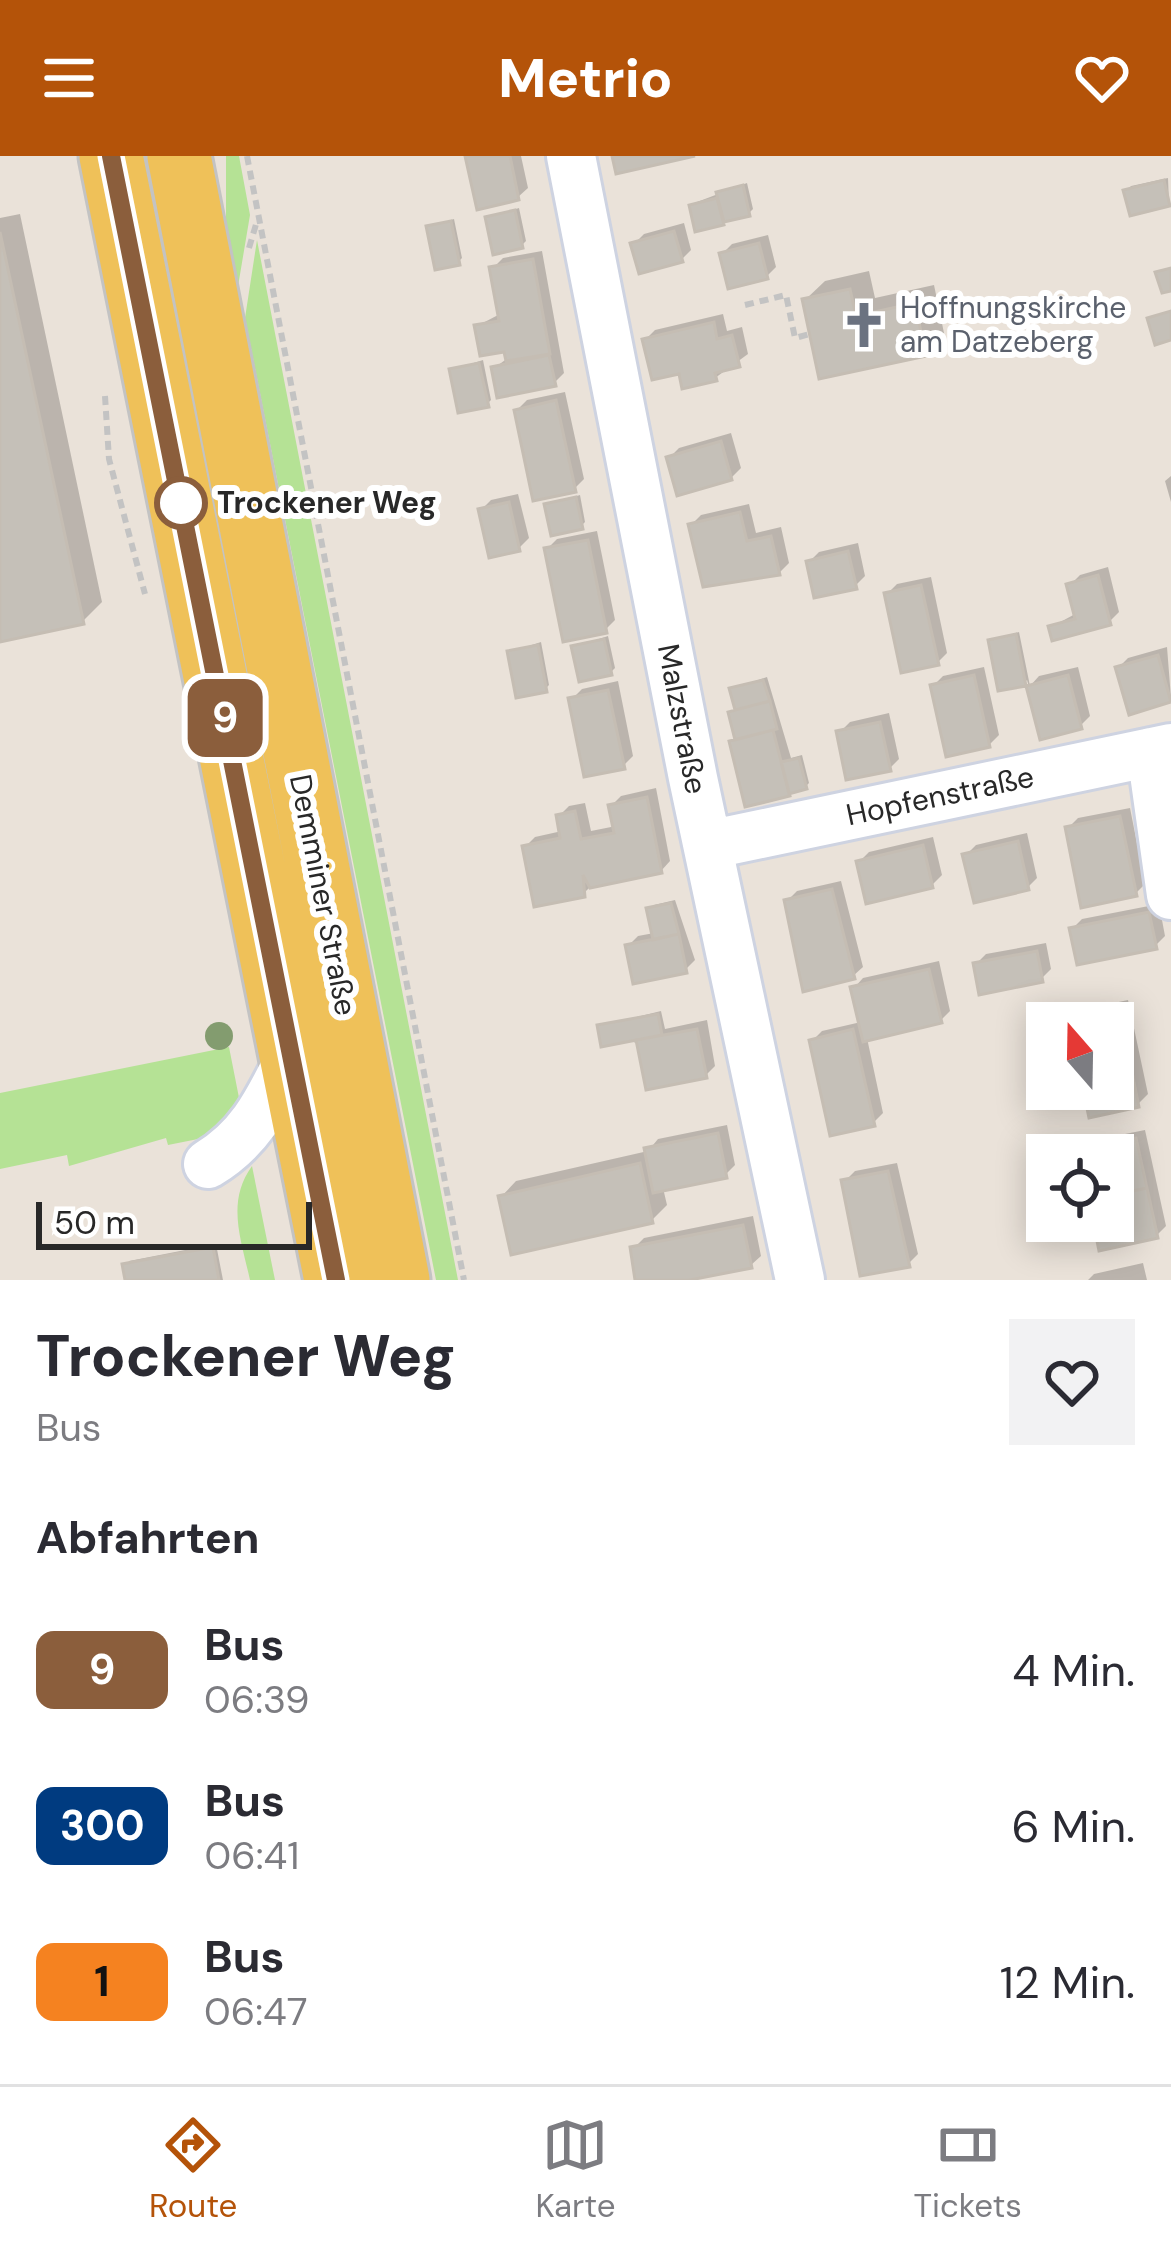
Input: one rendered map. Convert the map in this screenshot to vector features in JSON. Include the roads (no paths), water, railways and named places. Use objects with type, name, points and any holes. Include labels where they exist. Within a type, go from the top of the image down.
[{"type":"main road","name":"Demminer Straße","points":[[111,156],[336,1280]]},
{"type":"main road","name":"Demminer Straße","points":[[179,156],[398,1280]]},
{"type":"street","name":"Malzstraße","points":[[571,156],[800,1280]]},
{"type":"street","points":[[1161,750],[1171,895]]},
{"type":"street","name":"Hopfenstraße","points":[[708,845],[1161,750]]},
{"type":"street","points":[[208,1164],[236,1147],[256,1124],[292,1054]]},
{"type":"place","name":"Hoffnungskirche am Datzeberg","points":[[864,325]]},
{"type":"place","name":"Trockener Weg","points":[[181,503]]}]
